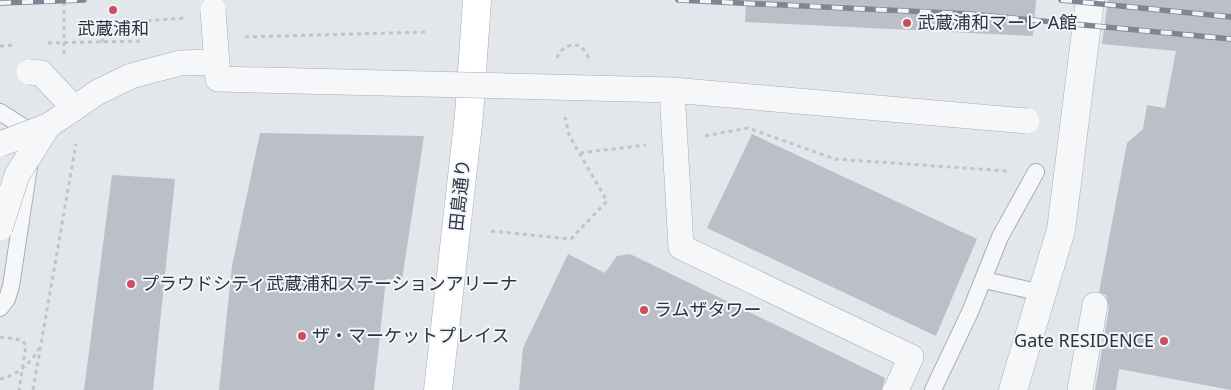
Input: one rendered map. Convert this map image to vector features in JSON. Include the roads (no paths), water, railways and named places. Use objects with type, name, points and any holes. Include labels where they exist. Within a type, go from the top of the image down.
[{"type":"main road","name":"田島通り","points":[[438,390],[469,115],[470,75],[477,0]]},
{"type":"street","points":[[1013,390],[1061,230],[1090,0]]},
{"type":"street","points":[[213,10],[218,78],[672,90],[1027,121]]},
{"type":"street","points":[[0,144],[63,114],[98,92],[131,76],[180,63],[217,62]]},
{"type":"street","points":[[0,228],[17,175],[63,114],[98,88],[133,73],[181,67],[470,75]]},
{"type":"street","points":[[29,72],[41,73],[63,114]]},
{"type":"street","points":[[672,90],[681,247],[911,357],[896,390]]},
{"type":"street","points":[[1080,390],[1095,305]]},
{"type":"lane","points":[[0,112],[25,128],[30,140],[31,159]]},
{"type":"lane","points":[[0,308],[7,299],[11,286],[31,159],[39,134],[52,118],[63,114]]},
{"type":"lane","points":[[933,390],[984,280],[1000,237],[1036,172]]},
{"type":"lane","points":[[984,280],[1042,294]]},
{"type":"railway","points":[[0,3],[84,0]]},
{"type":"railway","points":[[678,0],[970,14],[1231,39]]},
{"type":"railway","points":[[1061,0],[1231,17]]},
{"type":"place","name":"武蔵浦和","points":[[113,10]]},
{"type":"place","name":"武蔵浦和マーレ A館","points":[[907,23]]},
{"type":"place","name":"プラウドシティ武蔵浦和ステーションアリーナ","points":[[131,284]]},
{"type":"place","name":"ラムザタワー","points":[[644,310]]},
{"type":"place","name":"ザ・マーケットプレイス","points":[[302,336]]},
{"type":"place","name":"Gate RESIDENCE","points":[[1164,341]]}]
